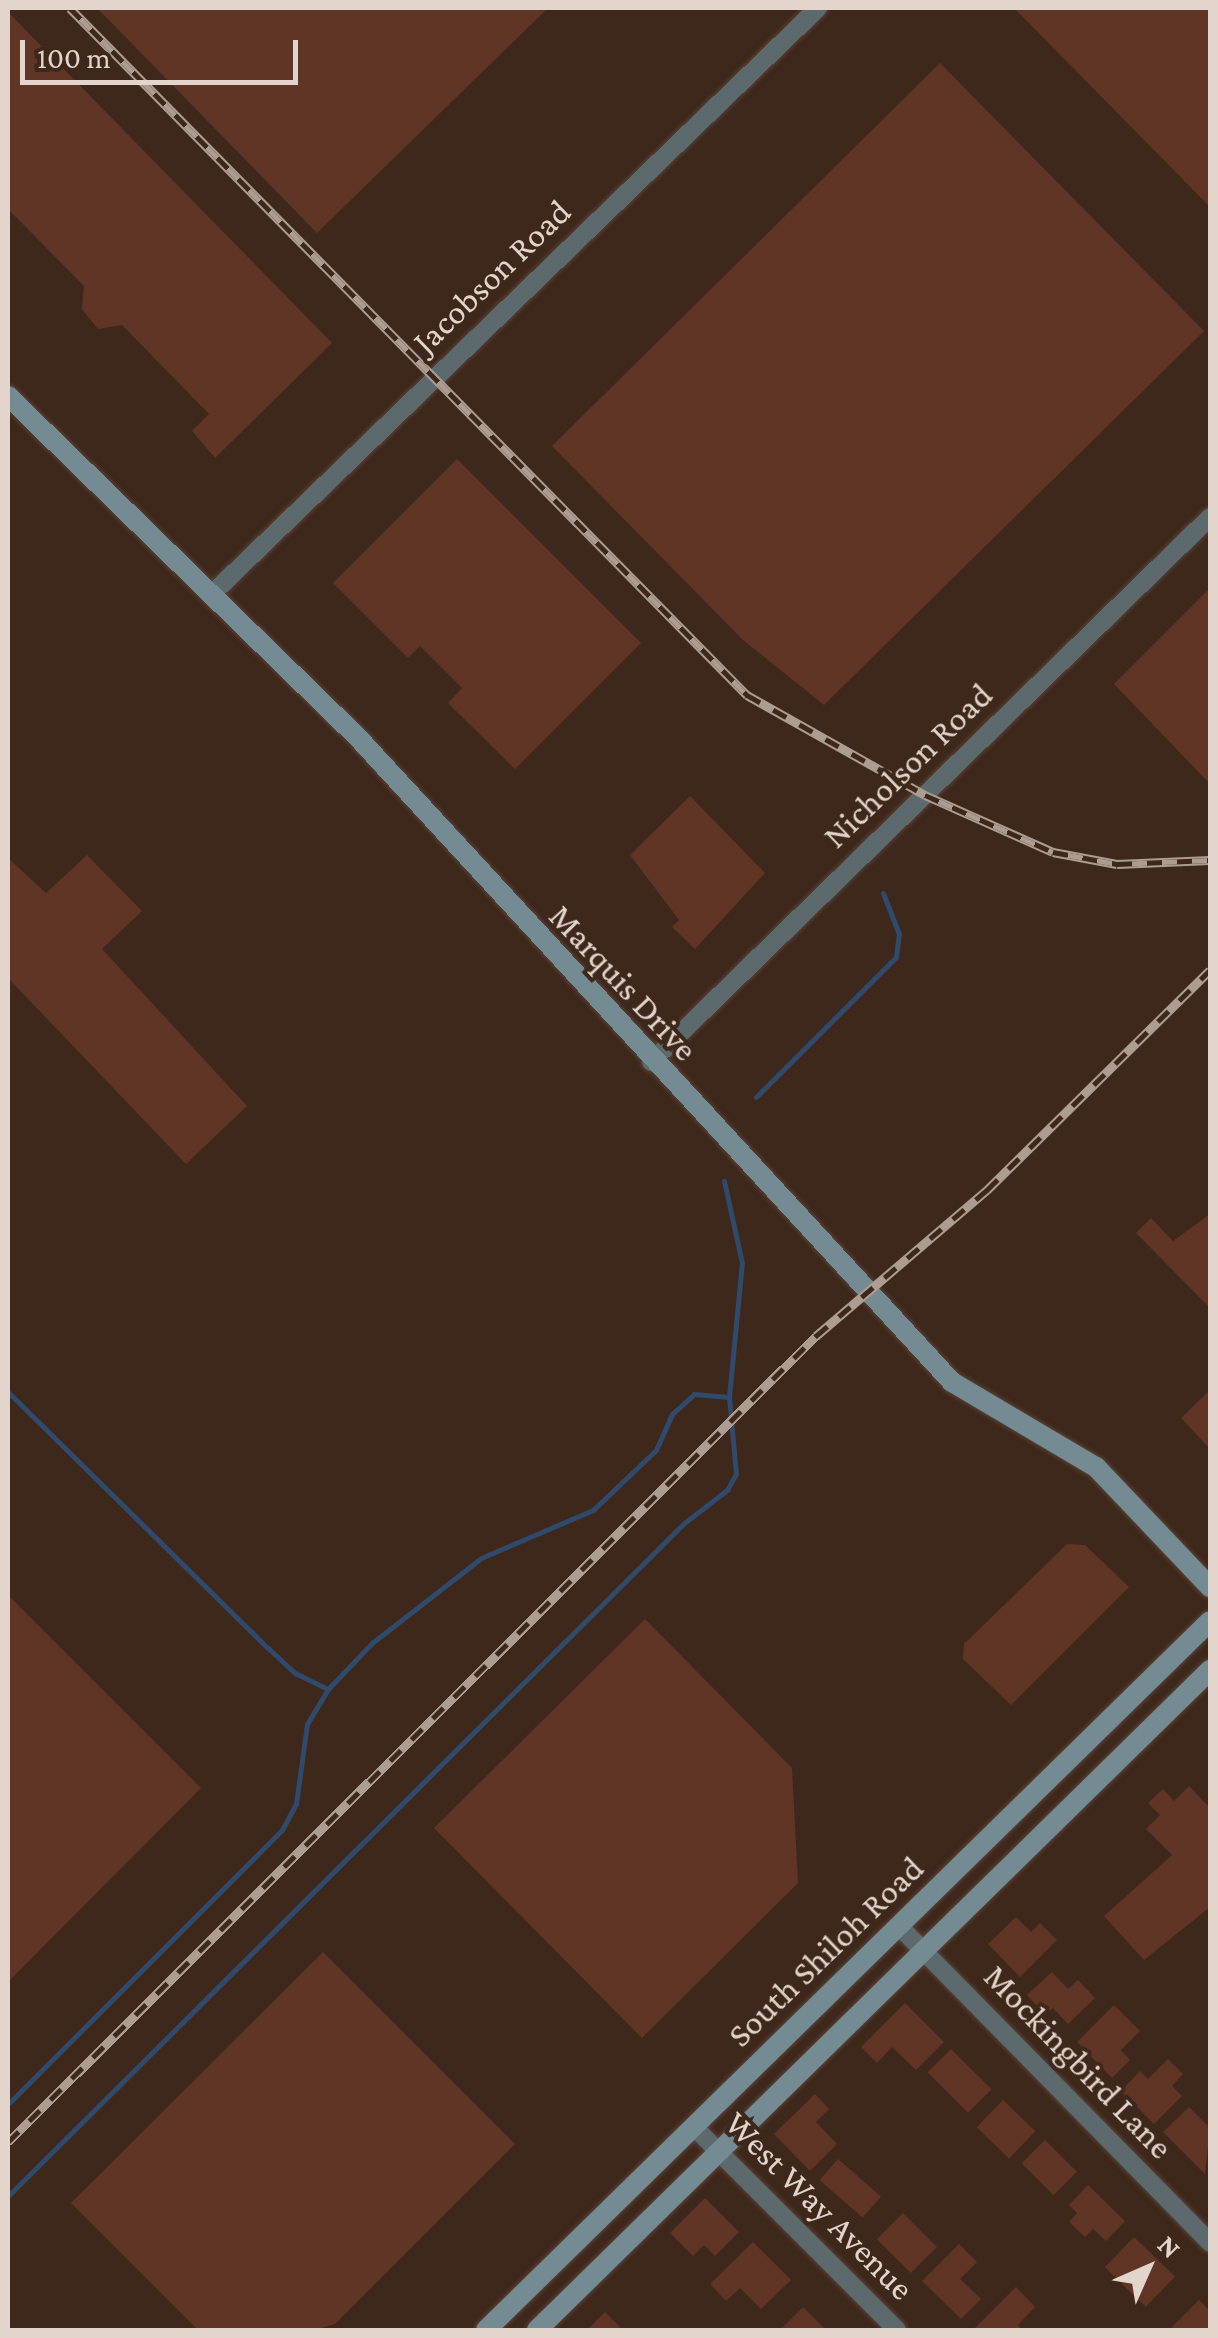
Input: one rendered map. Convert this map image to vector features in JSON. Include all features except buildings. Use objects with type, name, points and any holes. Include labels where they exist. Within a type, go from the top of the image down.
[{"type":"main road","name":"Marquis Drive","points":[[8,396],[363,743],[652,1062],[952,1382],[1096,1467],[1210,1587]]},
{"type":"main road","name":"South Shiloh Road","points":[[497,2327],[694,2127],[1210,1620]]},
{"type":"main road","name":"South Shiloh Road","points":[[537,2330],[1210,1670]]},
{"type":"street","name":"Jacobson Road","points":[[212,594],[818,8]]},
{"type":"street","name":"Nicholson Road","points":[[652,1062],[1210,516]]},
{"type":"street","name":"Mockingbird Lane","points":[[899,1926],[1210,2243]]},
{"type":"street","name":"West Way Avenue","points":[[694,2127],[898,2330]]},
{"type":"waterway","points":[[756,1097],[896,957],[899,934],[883,893]]},
{"type":"waterway","points":[[8,2196],[683,1524],[727,1490],[736,1474],[729,1397],[742,1263],[724,1181]]},
{"type":"waterway","points":[[8,1392],[268,1648],[295,1673],[328,1689]]},
{"type":"waterway","points":[[8,2104],[282,1830],[296,1804],[307,1724],[328,1689],[372,1643],[481,1558],[593,1510],[656,1450],[672,1414],[694,1394],[729,1397]]},
{"type":"railway","points":[[70,8],[747,695],[925,795],[1053,852],[1117,864],[1210,860]]},
{"type":"railway","points":[[8,2142],[816,1336],[987,1190],[1210,970]]}]
